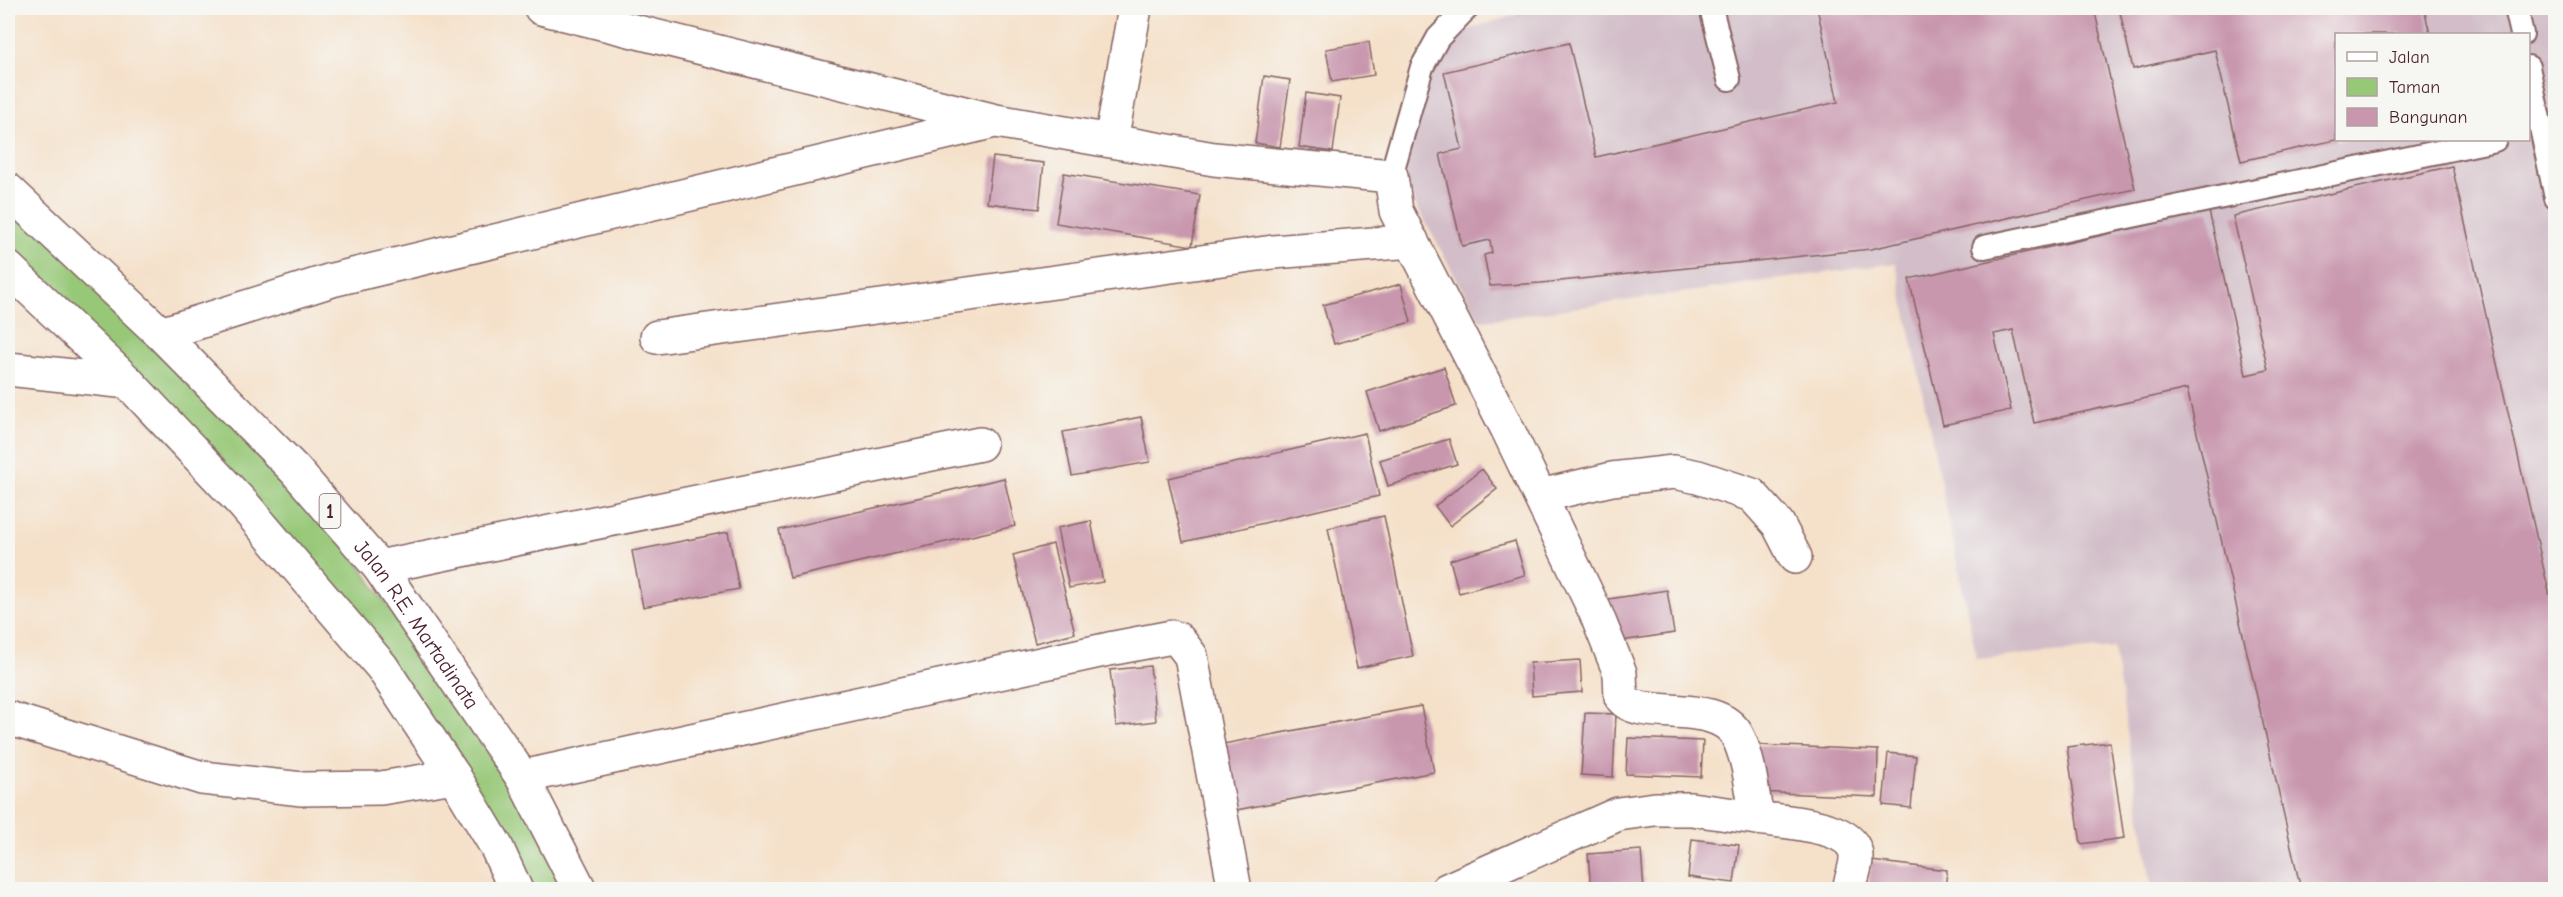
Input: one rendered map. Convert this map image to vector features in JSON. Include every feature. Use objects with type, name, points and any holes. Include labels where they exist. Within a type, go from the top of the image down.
[{"type":"main road","points":[[541,8],[591,14],[996,121],[1214,159],[1390,176],[1396,211],[1540,496],[1595,611],[1620,673],[1621,697],[1624,702],[1639,707],[1692,712],[1723,721],[1730,726],[1738,736],[1743,750],[1757,818]]},
{"type":"main road","points":[[1111,141],[1135,8]]},
{"type":"main road","points":[[161,334],[332,280],[996,121]]},
{"type":"main road","name":"Jalan R.E. Martadinata","points":[[8,190],[161,334],[295,470],[379,567],[522,777],[580,890]]},
{"type":"main road","points":[[657,337],[1273,252],[1412,241]]},
{"type":"main road","points":[[8,268],[128,382],[244,505],[382,667],[454,776],[496,846],[516,890]]},
{"type":"main road","points":[[8,369],[128,382]]},
{"type":"main road","points":[[379,567],[980,444]]},
{"type":"main road","points":[[1540,496],[1612,479],[1674,472],[1698,477],[1752,495],[1778,524],[1795,557]]},
{"type":"main road","points":[[522,777],[1172,637],[1178,639],[1191,656],[1235,890]]},
{"type":"main road","points":[[8,718],[202,778],[302,789],[381,788],[454,776]]},
{"type":"main road","points":[[1447,890],[1618,814],[1655,809],[1691,809],[1808,825],[1842,834],[1855,849],[1856,862],[1849,890]]},
{"type":"lane","points":[[1390,176],[1422,67],[1438,38],[1467,8]]},
{"type":"lane","points":[[1711,8],[1729,80]]},
{"type":"lane","points":[[2516,8],[2522,33]]},
{"type":"lane","points":[[2530,73],[2556,198]]},
{"type":"lane","points":[[1984,247],[2489,141]]},
{"type":"shaded area","points":[[1517,8],[2555,8],[2555,889],[2152,889],[2114,648],[1977,659],[1896,263],[1480,321],[1406,187],[1404,92],[1438,38],[1516,15]]},
{"type":"green space","points":[[8,190],[295,470],[580,889],[516,889],[382,667],[8,268]]},
{"type":"building","points":[[1817,8],[2094,8],[2135,189],[1871,249],[1541,283],[1490,286],[1484,255],[1492,253],[1490,240],[1462,246],[1440,154],[1462,149],[1444,72],[1569,43],[1596,157],[1838,102]]},
{"type":"building","points":[[2119,8],[2424,8],[2430,33],[2335,33],[2335,140],[2241,161],[2215,50],[2133,69]]},
{"type":"building","points":[[1369,42],[1374,75],[1332,82],[1326,49]]},
{"type":"building","points":[[1264,76],[1290,80],[1280,147],[1255,143]]},
{"type":"building","points":[[1306,93],[1340,98],[1333,152],[1299,147]]},
{"type":"building","points":[[993,157],[1044,163],[1039,209],[987,203]]},
{"type":"building","points":[[2452,166],[2556,623],[2556,890],[2301,890],[2187,389],[2034,423],[2013,330],[1994,334],[2011,410],[1943,425],[1909,279],[2209,211],[2246,375],[2268,370],[2233,216]]},
{"type":"building","points":[[1064,173],[1200,195],[1192,246],[1056,223]]},
{"type":"building","points":[[1401,284],[1411,322],[1334,344],[1323,305]]},
{"type":"building","points":[[1444,367],[1456,406],[1379,431],[1367,392]]},
{"type":"building","points":[[1141,417],[1150,462],[1072,476],[1063,432]]},
{"type":"building","points":[[1365,433],[1379,496],[1183,542],[1168,478]]},
{"type":"building","points":[[1449,439],[1457,464],[1388,486],[1380,460]]},
{"type":"building","points":[[1482,469],[1497,489],[1450,526],[1435,506]]},
{"type":"building","points":[[1004,478],[1015,526],[790,578],[779,530]]},
{"type":"building","points":[[1384,516],[1413,656],[1357,668],[1328,528]]},
{"type":"building","points":[[1091,521],[1103,582],[1069,588],[1057,528]]},
{"type":"building","points":[[728,532],[739,589],[643,607],[632,551]]},
{"type":"building","points":[[1515,541],[1525,575],[1459,593],[1450,560]]},
{"type":"building","points":[[1053,544],[1075,633],[1035,643],[1013,555]]},
{"type":"building","points":[[1667,590],[1674,633],[1615,642],[1609,599]]},
{"type":"building","points":[[1580,660],[1582,692],[1532,696],[1530,663]]},
{"type":"building","points":[[1150,666],[1156,721],[1116,726],[1110,670]]},
{"type":"building","points":[[1421,706],[1434,772],[1226,812],[1213,746]]},
{"type":"building","points":[[1585,713],[1616,714],[1613,777],[1581,775]]},
{"type":"building","points":[[1628,738],[1703,741],[1701,777],[1626,774]]},
{"type":"building","points":[[2110,742],[2124,838],[2081,844],[2067,747]]},
{"type":"building","points":[[1757,745],[1878,750],[1877,797],[1755,792]]},
{"type":"building","points":[[1888,753],[1916,756],[1911,808],[1883,805]]},
{"type":"building","points":[[1692,839],[1739,845],[1734,883],[1688,877]]},
{"type":"building","points":[[1641,850],[1644,890],[1591,890],[1588,854]]},
{"type":"building","points":[[1871,861],[1947,870],[1945,890],[1868,890]]}]
